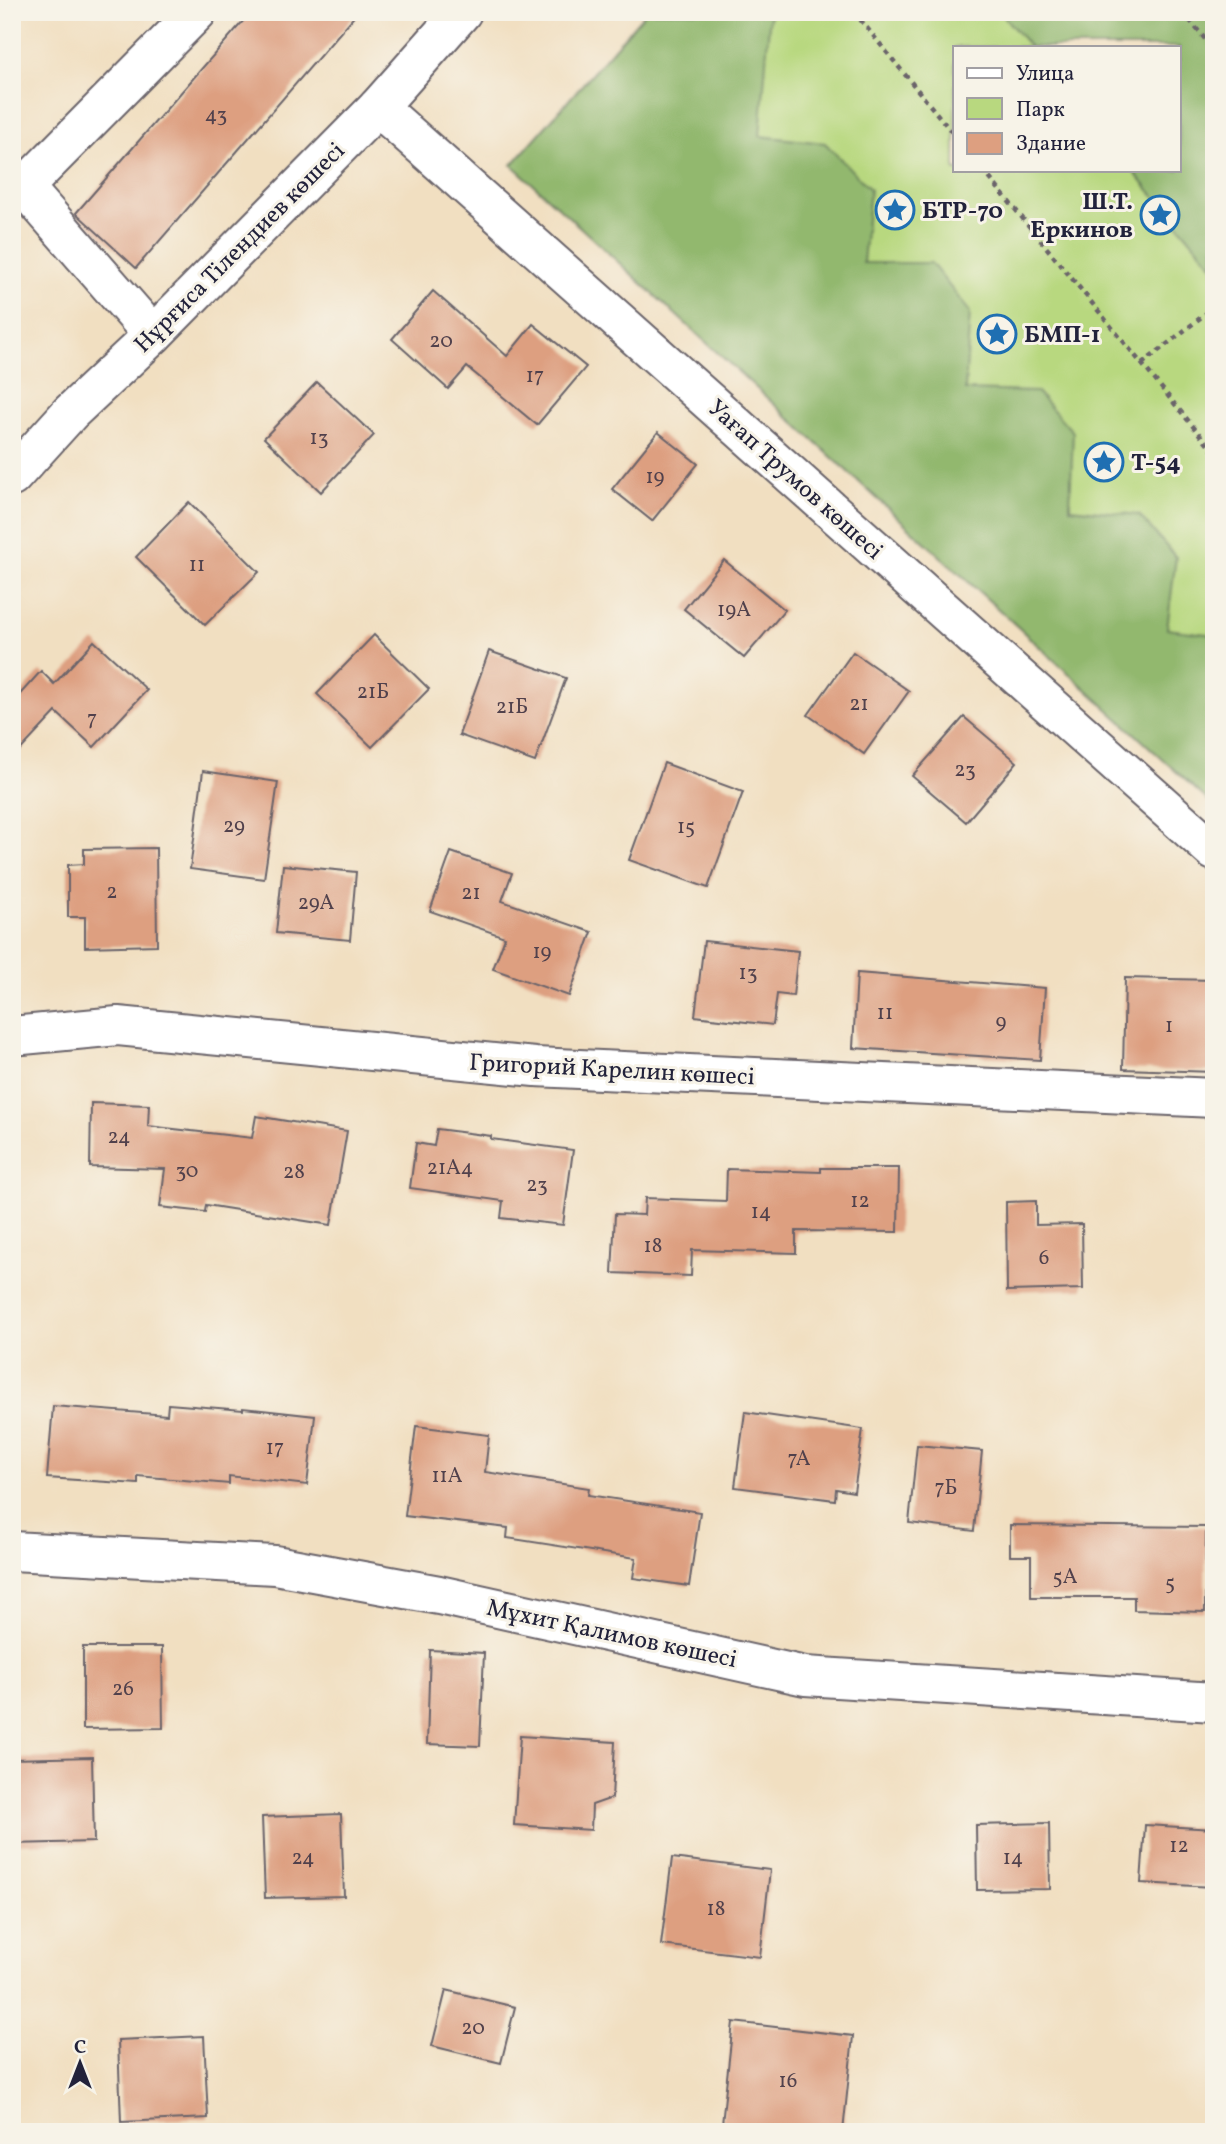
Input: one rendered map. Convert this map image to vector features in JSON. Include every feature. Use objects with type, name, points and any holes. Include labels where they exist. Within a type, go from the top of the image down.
[{"type":"street","points":[[153,335],[18,183],[197,12]]},
{"type":"street","name":"Нұрғиса Тілендиев көшесі","points":[[12,477],[70,413],[153,335],[378,107],[462,12]]},
{"type":"street","name":"Уағап Трумов көшесі","points":[[378,107],[1214,851]]},
{"type":"street","name":"Григорий Карелин көшесі","points":[[12,1036],[118,1026],[535,1067],[1214,1098]]},
{"type":"street","name":"Мұхит Қалимов көшесі","points":[[12,1551],[275,1564],[439,1595],[805,1676],[1214,1702]]},
{"type":"path","points":[[854,12],[953,133]]},
{"type":"path","points":[[1183,12],[1214,50]]},
{"type":"path","points":[[1209,44],[1214,39]]},
{"type":"path","points":[[985,172],[1214,452]]},
{"type":"path","points":[[1142,365],[1214,307]]},
{"type":"green space","points":[[646,12],[1214,12],[1214,806],[512,165]]},
{"type":"green space","points":[[646,12],[770,12],[760,136],[825,143],[870,189],[863,263],[931,263],[970,312],[965,390],[1037,392],[1073,432],[1070,508],[1139,515],[1176,557],[1167,629],[1214,635],[1214,806],[512,165]]},
{"type":"green space","points":[[1000,12],[1214,12],[1214,267],[1134,172],[1180,172],[1180,46],[1029,46]]},
{"type":"building","points":[[251,12],[358,12],[136,268],[76,213]]},
{"type":"building","points":[[433,291],[507,356],[533,324],[586,367],[537,425],[467,367],[448,389],[392,339]]},
{"type":"building","points":[[317,382],[374,435],[321,492],[264,438]]},
{"type":"building","points":[[658,432],[698,464],[652,521],[612,489]]},
{"type":"building","points":[[189,502],[259,572],[205,625],[136,557]]},
{"type":"building","points":[[724,560],[785,610],[744,658],[684,609]]},
{"type":"building","points":[[374,635],[429,689],[372,747],[317,694]]},
{"type":"building","points":[[94,641],[147,690],[94,747],[56,712],[12,759],[12,703],[41,671],[54,684]]},
{"type":"building","points":[[489,651],[566,678],[535,762],[459,735]]},
{"type":"building","points":[[853,652],[909,691],[864,754],[808,715]]},
{"type":"building","points":[[964,717],[1017,762],[966,822],[912,776]]},
{"type":"building","points":[[664,763],[743,792],[708,888],[629,860]]},
{"type":"building","points":[[203,771],[278,782],[264,879],[190,869]]},
{"type":"building","points":[[156,848],[157,945],[85,947],[85,917],[68,917],[68,865],[84,864],[84,849]]},
{"type":"building","points":[[451,852],[512,873],[502,901],[592,932],[569,996],[493,969],[505,937],[430,911]]},
{"type":"building","points":[[283,865],[356,872],[350,940],[276,933]]},
{"type":"building","points":[[704,941],[798,951],[793,996],[777,994],[773,1025],[695,1016]]},
{"type":"building","points":[[857,973],[1045,988],[1040,1060],[853,1048]]},
{"type":"building","points":[[1125,978],[1214,980],[1214,1072],[1123,1069]]},
{"type":"building","points":[[91,1103],[149,1105],[148,1126],[252,1138],[256,1116],[347,1131],[331,1225],[206,1205],[205,1212],[160,1207],[165,1169],[90,1167]]},
{"type":"building","points":[[437,1129],[573,1150],[563,1225],[501,1218],[503,1201],[410,1188],[416,1143],[434,1146]]},
{"type":"building","points":[[821,1168],[899,1168],[898,1232],[796,1231],[796,1253],[692,1250],[691,1276],[612,1273],[615,1214],[644,1215],[645,1198],[726,1201],[727,1169],[821,1172]]},
{"type":"building","points":[[1036,1201],[1036,1225],[1082,1224],[1083,1289],[1007,1291],[1006,1202]]},
{"type":"building","points":[[168,1404],[243,1408],[315,1416],[307,1485],[229,1476],[229,1484],[138,1476],[138,1484],[47,1478],[53,1406],[167,1415]]},
{"type":"building","points":[[745,1412],[863,1429],[854,1492],[836,1489],[835,1500],[735,1487]]},
{"type":"building","points":[[416,1426],[489,1435],[485,1472],[589,1488],[588,1495],[700,1512],[689,1586],[633,1578],[636,1558],[507,1538],[508,1528],[405,1516]]},
{"type":"building","points":[[917,1445],[982,1451],[974,1531],[909,1523]]},
{"type":"building","points":[[1010,1525],[1206,1527],[1205,1612],[1134,1610],[1134,1597],[1031,1597],[1031,1556],[1010,1556]]},
{"type":"building","points":[[83,1647],[162,1647],[163,1728],[83,1729]]},
{"type":"building","points":[[430,1650],[484,1653],[480,1746],[427,1744]]},
{"type":"building","points":[[520,1736],[615,1742],[612,1798],[592,1805],[591,1830],[514,1825]]},
{"type":"building","points":[[92,1757],[94,1842],[12,1844],[12,1759]]},
{"type":"building","points":[[341,1814],[344,1896],[265,1898],[262,1817]]},
{"type":"building","points":[[1049,1823],[1050,1889],[977,1890],[976,1825]]},
{"type":"building","points":[[1145,1825],[1214,1829],[1212,1887],[1141,1883]]},
{"type":"building","points":[[672,1858],[770,1870],[760,1957],[661,1945]]},
{"type":"building","points":[[446,1990],[515,2007],[501,2063],[432,2046]]},
{"type":"building","points":[[733,2022],[853,2036],[843,2132],[794,2132],[722,2124]]},
{"type":"building","points":[[204,2036],[208,2118],[121,2122],[118,2040]]},
{"type":"place","name":"БТР-70","points":[[895,210]]},
{"type":"place","name":"Ш.Т. Еркинов","points":[[1160,215]]},
{"type":"place","name":"БМП-1","points":[[997,334]]},
{"type":"place","name":"Т-54","points":[[1104,462]]}]
